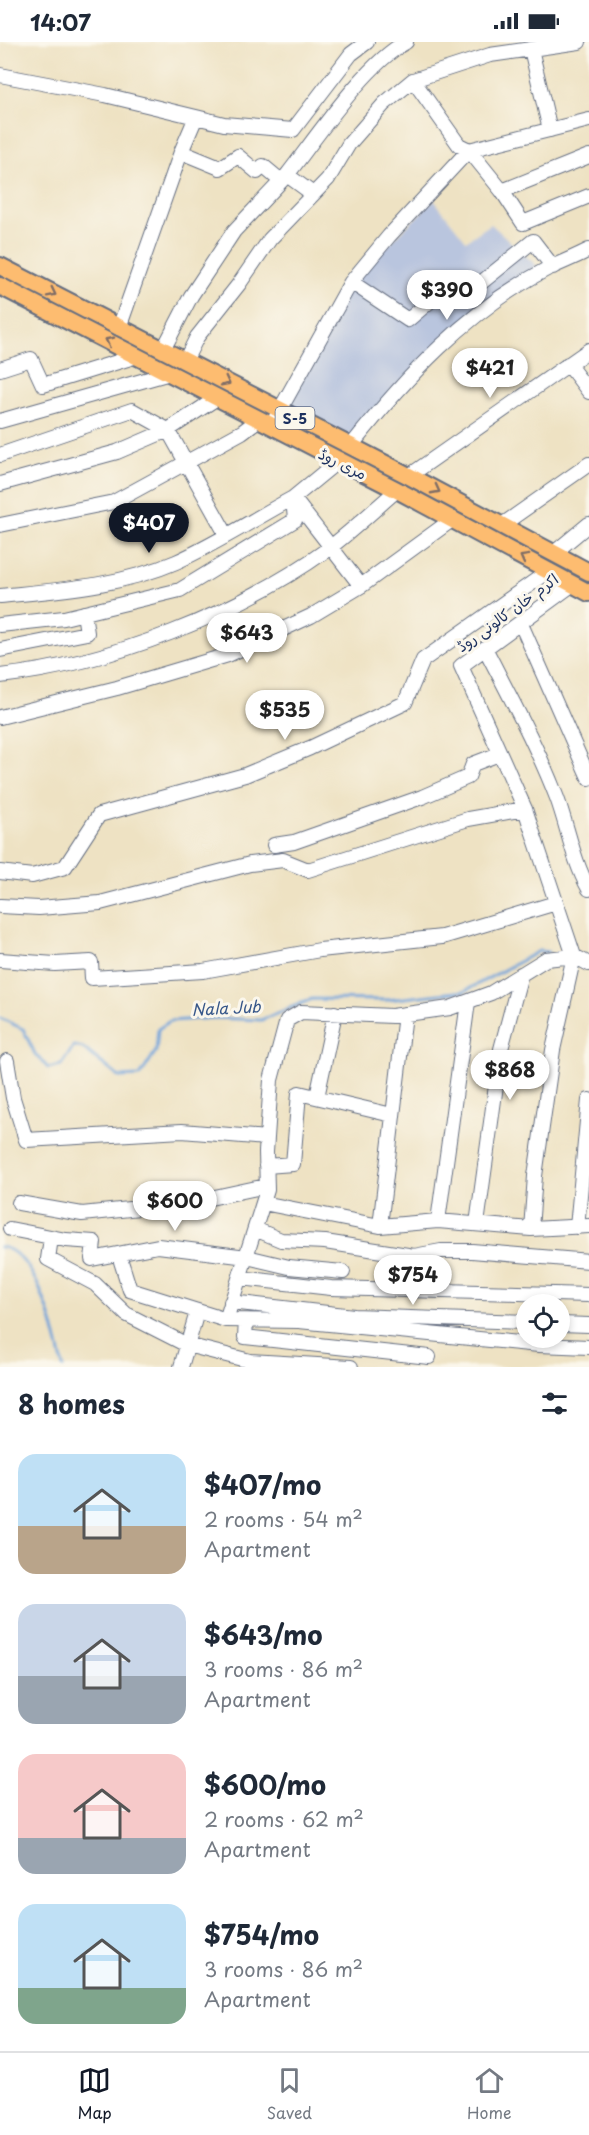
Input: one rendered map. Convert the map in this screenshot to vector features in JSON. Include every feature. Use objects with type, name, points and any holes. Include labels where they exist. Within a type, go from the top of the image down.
[{"type":"main road","name":"مری روڈ","points":[[0,266],[410,476],[589,572]]},
{"type":"main road","name":"مری روڈ","points":[[0,286],[338,461],[397,489],[589,593]]},
{"type":"street","points":[[0,75],[105,95],[224,124],[293,130],[351,54],[367,42]]},
{"type":"street","points":[[163,350],[191,296],[234,231],[284,178],[345,101],[391,50],[406,42]]},
{"type":"street","points":[[186,361],[197,337],[239,284],[270,239],[328,179],[349,144],[384,104],[413,80],[490,55],[579,42]]},
{"type":"street","points":[[531,49],[550,130]]},
{"type":"street","points":[[413,80],[459,145],[469,150],[502,191],[523,223],[589,196]]},
{"type":"street","points":[[119,328],[181,152],[196,117]]},
{"type":"street","points":[[0,525],[114,502],[242,432],[265,423],[280,409],[351,282],[388,236],[469,150],[589,120]]},
{"type":"street","points":[[181,152],[220,168],[238,156],[257,172],[263,166],[313,194]]},
{"type":"street","points":[[502,191],[589,156]]},
{"type":"street","points":[[351,282],[408,320],[456,279],[472,290],[533,241],[553,267]]},
{"type":"street","points":[[351,446],[394,392],[434,353],[484,310],[553,267],[589,250]]},
{"type":"street","points":[[410,476],[589,350]]},
{"type":"street","points":[[0,369],[31,359],[43,385],[137,356]]},
{"type":"street","points":[[568,364],[589,392]]},
{"type":"street","points":[[0,421],[170,373]]},
{"type":"street","points":[[0,484],[117,452],[168,430],[217,398]]},
{"type":"street","points":[[0,455],[132,410],[168,430],[226,534]]},
{"type":"street","points":[[0,596],[69,589],[122,579],[176,562],[293,498],[338,461]]},
{"type":"street","points":[[502,525],[589,464]]},
{"type":"street","points":[[0,676],[123,650],[224,610],[285,578],[330,548],[397,489]]},
{"type":"street","points":[[293,498],[361,586]]},
{"type":"street","points":[[0,625],[84,613],[180,590],[295,520],[293,498]]},
{"type":"street","points":[[0,717],[117,688],[228,655],[311,616],[361,586],[453,519]]},
{"type":"street","points":[[554,553],[589,524]]},
{"type":"street","points":[[0,872],[32,876],[65,867],[99,815],[245,775],[310,748],[405,703],[423,660],[549,572]]},
{"type":"street","name":"اکرم خان کالونی روڈ","points":[[499,754],[461,666],[573,584]]},
{"type":"street","points":[[0,650],[87,633],[84,613]]},
{"type":"street","points":[[521,624],[589,778]]},
{"type":"street","points":[[485,648],[555,795],[569,831],[579,872],[589,889]]},
{"type":"street","points":[[274,845],[294,842],[422,797],[468,777],[473,764],[499,754],[525,809],[574,956],[553,1050],[535,1176],[531,1229]]},
{"type":"street","points":[[0,906],[39,908],[100,903],[250,864],[283,860],[308,870],[468,819],[525,809]]},
{"type":"street","points":[[0,960],[55,964],[91,962],[92,978],[203,971],[321,950],[442,937],[556,903]]},
{"type":"street","points":[[226,1320],[263,1203],[266,1186],[271,1080],[287,1020],[301,1012],[405,1014],[450,1008],[491,993],[546,959],[574,956],[589,964]]},
{"type":"street","points":[[477,1224],[501,1049],[521,975]]},
{"type":"street","points":[[438,1221],[468,1002]]},
{"type":"street","points":[[317,1097],[335,1013]]},
{"type":"street","points":[[380,1226],[405,1014]]},
{"type":"street","points":[[7,1061],[13,1098],[26,1140],[182,1131],[267,1138]]},
{"type":"street","points":[[266,1166],[293,1164],[299,1093],[392,1115]]},
{"type":"street","points":[[263,1203],[380,1226],[438,1221],[531,1229],[583,1226],[589,1100]]},
{"type":"street","points":[[19,1203],[82,1214],[186,1203],[266,1186]]},
{"type":"street","points":[[10,1229],[51,1238],[94,1242],[92,1259],[158,1246],[247,1257],[289,1267],[343,1272]]},
{"type":"street","points":[[255,1229],[281,1240],[325,1242],[414,1256],[441,1251],[472,1251],[589,1261]]},
{"type":"street","points":[[51,1238],[48,1259],[95,1284],[126,1314],[187,1345],[250,1361],[351,1367]]},
{"type":"street","points":[[119,1255],[130,1290],[226,1320],[299,1321],[539,1345],[589,1347]]},
{"type":"street","points":[[240,1278],[331,1288],[589,1295]]},
{"type":"street","points":[[231,1302],[354,1316],[516,1322]]},
{"type":"street","points":[[181,1367],[197,1312]]},
{"type":"street","points":[[246,1321],[245,1337],[372,1348],[429,1357]]},
{"type":"street","points":[[570,1324],[589,1325]]},
{"type":"shaded area","points":[[434,200],[466,241],[491,224],[537,266],[472,323],[349,444],[286,404],[354,278]]},
{"type":"waterway","name":"Nala Jub","points":[[0,1018],[23,1029],[35,1054],[48,1068],[61,1065],[74,1046],[83,1048],[119,1077],[140,1076],[156,1051],[158,1029],[170,1021],[215,1018],[261,1020],[312,999],[387,1000],[465,991],[539,951],[548,952]]},
{"type":"waterway","name":"Nala Jub","points":[[0,1247],[13,1252],[25,1263],[35,1278],[56,1336],[63,1367]]}]
